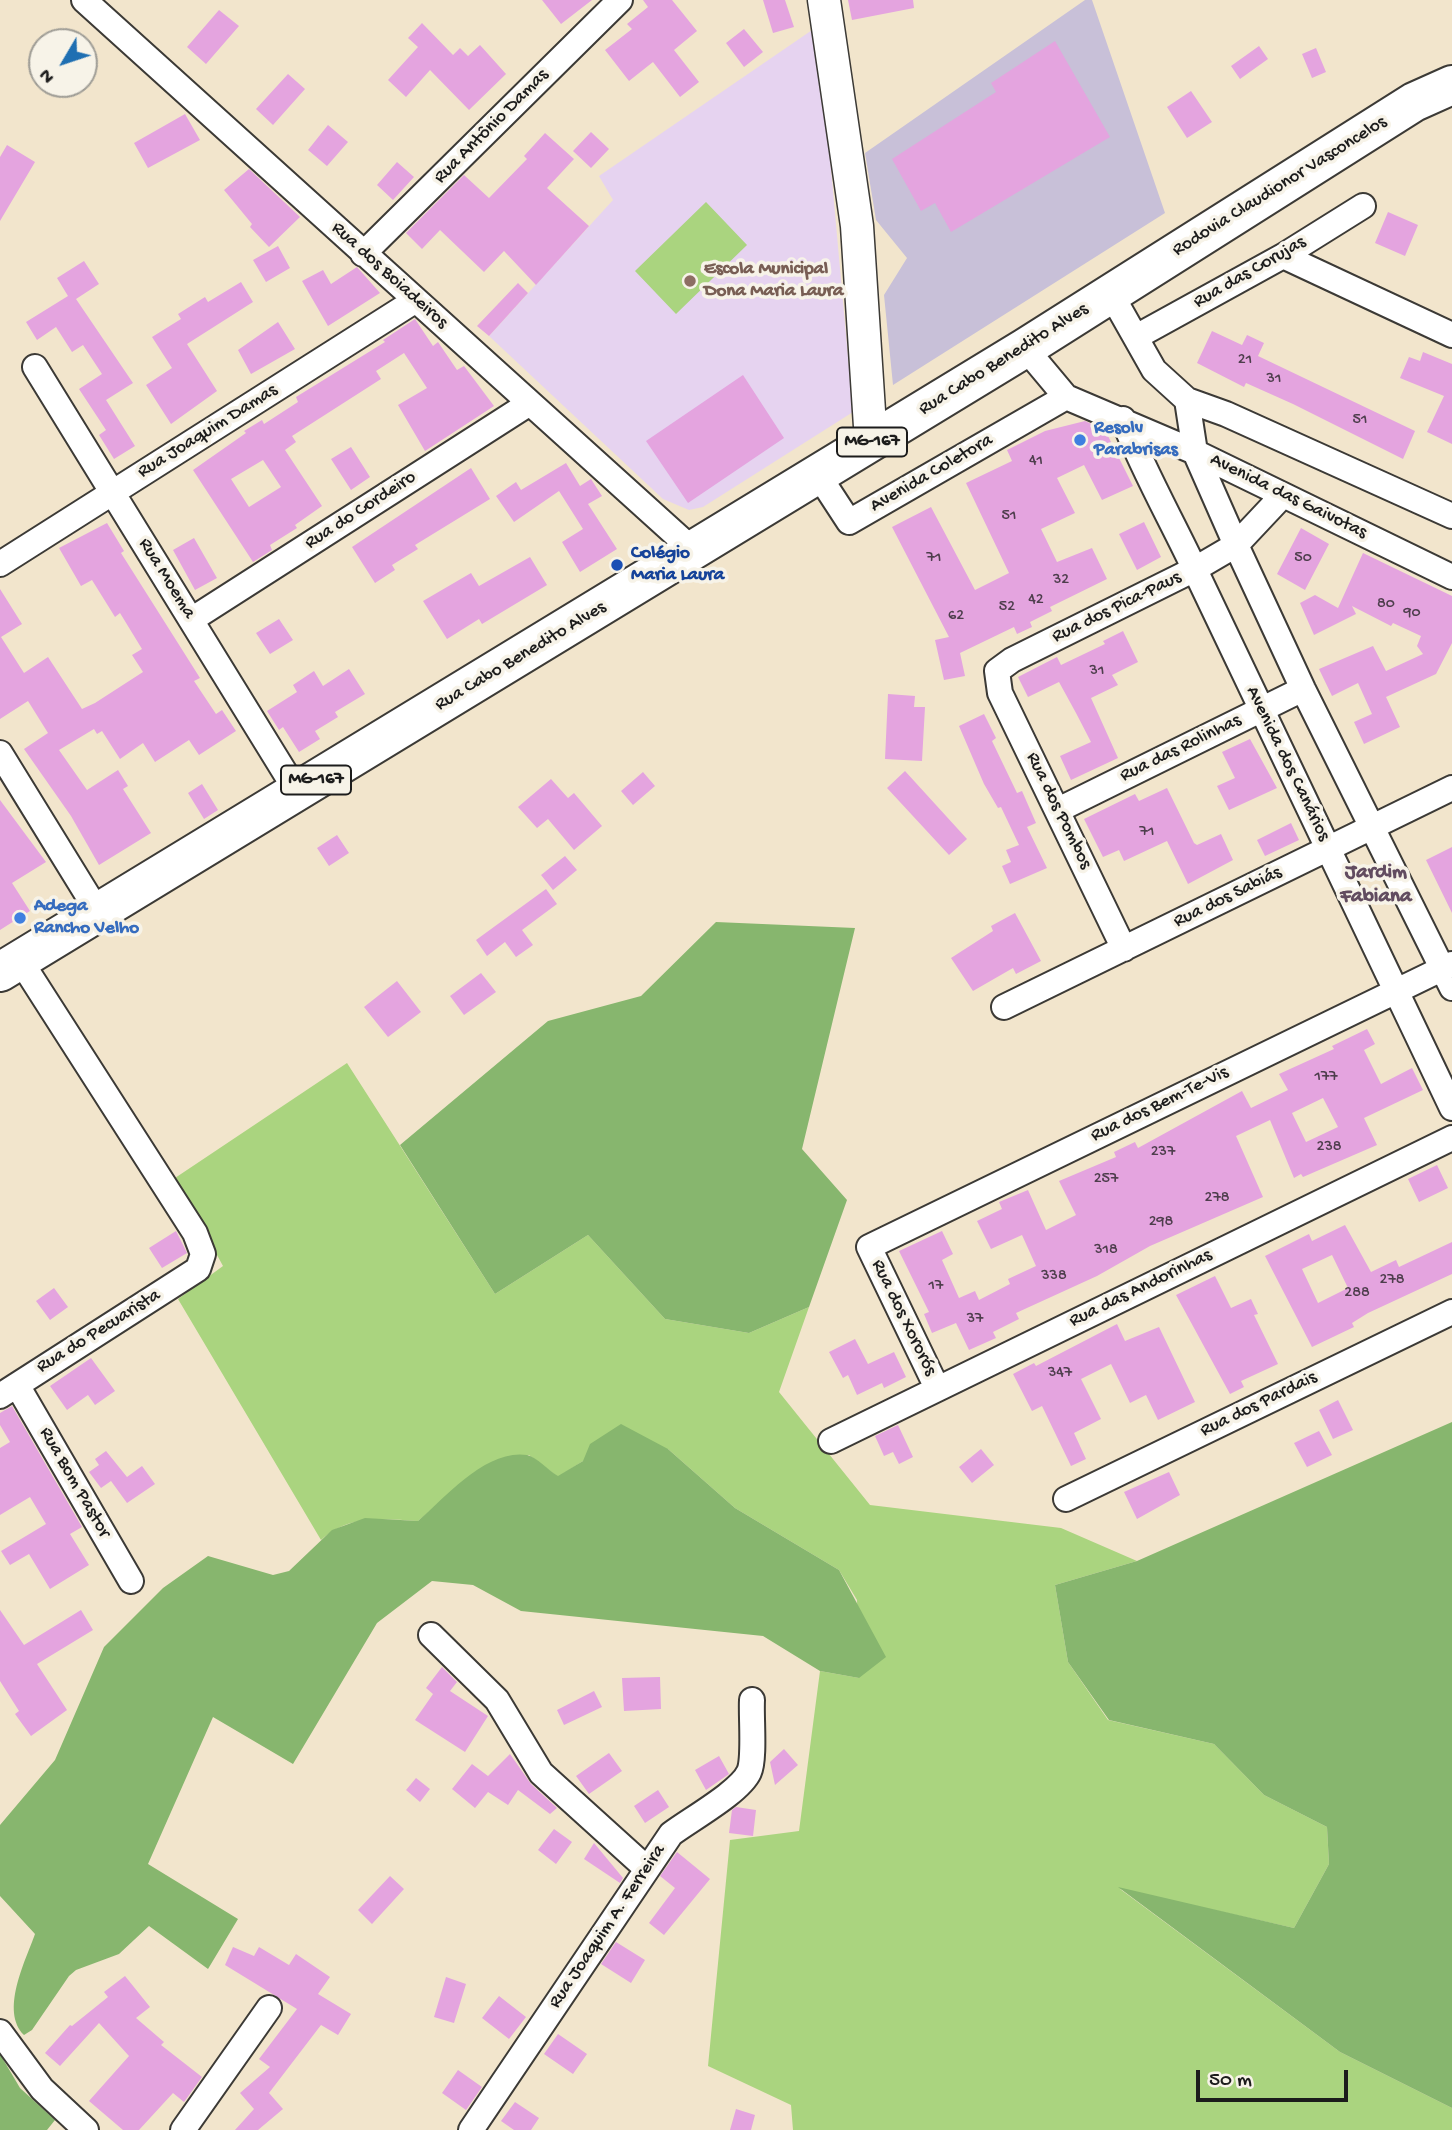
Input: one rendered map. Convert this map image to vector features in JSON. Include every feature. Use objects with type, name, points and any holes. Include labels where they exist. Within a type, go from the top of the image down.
[{"type":"main road","name":"Rodovia Claudionor Vasconcelos","points":[[1111,294],[1414,102],[1452,85]]},
{"type":"main road","name":"Rua Cabo Benedito Alves","points":[[10,966],[694,551],[1111,294]]},
{"type":"street","name":"Rua dos Boiadeiros","points":[[84,0],[694,551]]},
{"type":"street","name":"Rua Antônio Damas","points":[[363,254],[620,0]]},
{"type":"street","points":[[824,0],[857,226],[871,442]]},
{"type":"street","name":"Rua das Corujas","points":[[1136,337],[1283,256],[1363,206]]},
{"type":"street","points":[[1283,256],[1452,335]]},
{"type":"street","points":[[1111,294],[1154,370],[1187,400],[1226,414],[1452,516]]},
{"type":"street","name":"Rua Joaquim Damas","points":[[0,564],[416,300]]},
{"type":"street","name":"Avenida das Gaivotas","points":[[1025,348],[1066,397],[1123,419],[1195,452],[1452,577]]},
{"type":"street","name":"Rua Moema","points":[[35,367],[297,792]]},
{"type":"street","name":"Avenida Coletora","points":[[817,473],[849,522],[1066,397]]},
{"type":"street","points":[[1140,464],[1163,439],[1187,400]]},
{"type":"street","points":[[1187,400],[1195,452],[1236,545],[1372,828],[1449,973]]},
{"type":"street","name":"Rua do Cordeiro","points":[[191,620],[530,403]]},
{"type":"street","name":"Avenida dos Canários","points":[[1123,419],[1140,464],[1195,569],[1259,710],[1329,849],[1452,1108]]},
{"type":"street","name":"Rua dos Pica-Paus","points":[[998,671],[1012,660],[1195,569],[1236,545],[1283,495]]},
{"type":"street","name":"Rua dos Pombos","points":[[998,671],[1000,693],[1124,949]]},
{"type":"street","name":"Rua das Rolinhas","points":[[1058,810],[1303,689]]},
{"type":"street","points":[[0,754],[98,912]]},
{"type":"street","name":"Rua dos Sabiás","points":[[1004,1007],[1452,788]]},
{"type":"street","name":"Rua do Pecuarista","points":[[6,1392],[198,1269],[202,1254],[195,1233],[10,966]]},
{"type":"street","name":"Rua dos Bem-Te-Vis","points":[[869,1247],[1396,990],[1449,973]]},
{"type":"street","name":"Rua das Andorinhas","points":[[831,1441],[1452,1138]]},
{"type":"street","name":"Rua dos Xororós","points":[[869,1247],[937,1388]]},
{"type":"street","name":"Rua dos Pardais","points":[[1066,1499],[1452,1311]]},
{"type":"street","name":"Rua Bom Pastor","points":[[6,1392],[131,1581]]},
{"type":"street","points":[[431,1635],[497,1700],[541,1773],[646,1868]]},
{"type":"street","name":"Rua Joaquim A. Ferreira","points":[[471,2130],[671,1834],[697,1813],[733,1793],[750,1771],[752,1700]]},
{"type":"street","points":[[183,2130],[269,2008]]},
{"type":"street","points":[[0,2032],[42,2089],[86,2130]]},
{"type":"shaded area","points":[[1085,0],[1092,0],[1165,213],[893,385],[884,295],[907,258],[876,220],[865,153]]},
{"type":"shaded area","name":"Escola Municipal Dona Maria Laura","points":[[818,26],[853,412],[703,507],[689,510],[663,499],[489,336],[613,200],[599,176]]},
{"type":"green space","points":[[706,202],[747,245],[676,314],[635,271]]},
{"type":"green space","points":[[716,922],[855,928],[802,1149],[847,1200],[809,1307],[749,1333],[665,1319],[588,1235],[495,1294],[400,1145],[548,1021],[641,996]]},
{"type":"green space","points":[[347,1063],[495,1294],[588,1235],[665,1319],[749,1333],[809,1307],[779,1392],[870,1505],[1061,1528],[1137,1561],[1055,1585],[1068,1662],[1108,1720],[1214,1744],[1264,1795],[1327,1827],[1329,1864],[1294,1928],[1120,1889],[1340,2052],[1452,2108],[1452,2130],[793,2130],[791,2105],[708,2066],[730,1840],[799,1831],[820,1671],[859,1678],[857,1600],[839,1570],[735,1508],[668,1449],[583,1461],[558,1477],[529,1455],[477,1471],[418,1521],[379,1519],[355,1522],[321,1540],[178,1299],[223,1266],[175,1178]]},
{"type":"green space","points":[[1452,1422],[1452,2108],[1340,2052],[1118,1887],[1294,1928],[1329,1864],[1327,1827],[1264,1795],[1214,1744],[1109,1720],[1068,1662],[1055,1585],[1137,1561]]},
{"type":"green space","points":[[621,1424],[668,1449],[735,1508],[839,1570],[886,1657],[859,1678],[820,1671],[763,1636],[521,1611],[473,1585],[432,1581],[377,1623],[293,1764],[213,1717],[148,1864],[238,1919],[208,1969],[149,1926],[119,1954],[76,1970],[69,1976],[32,2030],[24,2035],[17,2025],[14,2000],[35,1934],[0,1896],[0,1825],[55,1760],[104,1647],[163,1588],[208,1556],[273,1575],[289,1571],[332,1530],[365,1518],[418,1521],[468,1477],[497,1459],[527,1455],[558,1476],[583,1461],[590,1444]]},
{"type":"green space","points":[[0,2054],[20,2088],[55,2120],[47,2130],[0,2130]]},
{"type":"building","points":[[542,0],[592,0],[561,24]]},
{"type":"building","points":[[643,0],[672,0],[697,31],[674,50],[699,82],[680,97],[653,62],[629,81],[605,50],[632,29],[627,24],[648,7]]},
{"type":"building","points":[[763,0],[785,0],[794,27],[773,33]]},
{"type":"building","points":[[848,0],[913,0],[914,8],[852,20]]},
{"type":"building","points":[[219,10],[239,26],[206,64],[187,47]]},
{"type":"building","points":[[422,23],[453,55],[460,48],[468,56],[480,45],[506,74],[469,110],[430,70],[406,97],[388,80],[418,47],[408,38]]},
{"type":"building","points":[[744,29],[763,52],[744,67],[726,43]]},
{"type":"building","points":[[1055,41],[1110,137],[951,232],[935,203],[921,211],[892,159],[996,92],[991,83]]},
{"type":"building","points":[[1259,46],[1268,59],[1240,79],[1231,66]]},
{"type":"building","points":[[1316,48],[1326,72],[1312,78],[1302,54]]},
{"type":"building","points":[[288,74],[305,89],[273,125],[256,109]]},
{"type":"building","points":[[1191,91],[1212,122],[1187,138],[1167,107]]},
{"type":"building","points":[[185,114],[200,140],[148,168],[134,143]]},
{"type":"building","points":[[328,125],[348,142],[327,166],[308,150]]},
{"type":"building","points":[[591,132],[609,149],[591,168],[573,151]]},
{"type":"building","points":[[545,133],[574,159],[547,188],[589,226],[536,285],[504,251],[484,272],[440,230],[422,249],[406,233],[464,175],[489,198],[527,159],[524,156]]},
{"type":"building","points":[[7,145],[35,162],[0,221],[0,157]]},
{"type":"building","points":[[397,162],[414,177],[393,200],[377,185]]},
{"type":"building","points":[[249,169],[300,217],[269,247],[250,227],[252,224],[224,190]]},
{"type":"building","points":[[1388,212],[1418,225],[1405,256],[1375,243]]},
{"type":"building","points":[[278,246],[290,268],[266,282],[253,260]]},
{"type":"building","points":[[84,261],[99,284],[76,299],[133,383],[106,400],[135,446],[114,459],[99,435],[106,430],[79,389],[102,374],[83,345],[72,352],[56,327],[37,340],[26,322],[68,296],[57,278]]},
{"type":"building","points":[[357,267],[380,293],[328,326],[302,281],[323,270],[331,284]]},
{"type":"building","points":[[241,282],[253,302],[187,344],[217,391],[171,424],[146,385],[172,368],[152,337],[181,319],[178,314],[205,297],[208,302]]},
{"type":"building","points":[[518,283],[528,293],[489,336],[477,326]]},
{"type":"building","points":[[415,319],[433,346],[438,342],[457,370],[464,366],[494,406],[425,451],[398,405],[427,388],[404,353],[376,371],[381,379],[292,436],[296,442],[285,450],[322,506],[295,525],[297,528],[270,545],[272,550],[253,562],[193,470],[246,433],[244,431],[262,420],[264,424],[298,402],[296,397],[385,342],[383,340]],"holes":[[[263,460],[281,487],[249,507],[231,479]]]},
{"type":"building","points":[[278,322],[295,349],[251,374],[238,350]]},
{"type":"building","points":[[1212,331],[1242,345],[1247,335],[1264,343],[1258,356],[1415,431],[1403,459],[1293,404],[1246,383],[1244,387],[1197,363]]},
{"type":"building","points":[[1423,352],[1452,364],[1452,444],[1427,432],[1444,396],[1400,378],[1409,357],[1420,361]]},
{"type":"building","points":[[743,375],[784,438],[688,503],[646,441]]},
{"type":"building","points":[[1085,421],[1105,430],[1133,486],[1102,500],[1084,465],[1057,478],[1075,513],[1041,529],[1057,562],[1092,548],[1107,579],[1050,607],[1052,611],[1030,622],[1032,627],[1017,634],[1014,627],[960,653],[965,676],[944,680],[935,640],[949,637],[892,527],[931,507],[975,590],[1009,573],[966,483],[1012,461],[1007,450],[1045,431]]},
{"type":"building","points":[[351,447],[370,477],[351,490],[331,459]]},
{"type":"building","points":[[566,463],[580,486],[591,479],[602,496],[588,504],[617,549],[580,572],[562,542],[583,529],[559,491],[514,522],[496,496],[516,482],[521,490]]},
{"type":"building","points":[[471,468],[490,499],[415,545],[418,549],[392,565],[395,570],[375,583],[352,547]]},
{"type":"building","points":[[1144,522],[1161,557],[1137,570],[1119,534]]},
{"type":"building","points":[[107,523],[124,551],[121,553],[200,678],[194,681],[216,714],[222,710],[236,731],[199,755],[189,740],[155,762],[143,743],[120,759],[102,731],[97,734],[94,729],[59,750],[87,790],[118,770],[128,786],[123,789],[151,833],[99,865],[71,816],[24,749],[48,733],[28,701],[0,719],[0,589],[22,624],[1,637],[24,673],[48,657],[82,709],[95,703],[143,672],[132,655],[142,649],[120,613],[115,617],[92,580],[81,586],[59,548]]},
{"type":"building","points":[[1301,528],[1329,544],[1305,590],[1277,574]]},
{"type":"building","points":[[194,538],[217,578],[195,590],[173,550]]},
{"type":"building","points":[[1363,553],[1452,596],[1452,643],[1436,674],[1386,697],[1400,727],[1364,744],[1354,722],[1372,714],[1358,683],[1332,696],[1319,669],[1373,646],[1386,671],[1423,654],[1417,646],[1421,636],[1393,623],[1391,626],[1352,606],[1356,614],[1314,635],[1300,603],[1315,595],[1338,608]]},
{"type":"building","points":[[530,557],[547,585],[482,624],[479,619],[447,639],[423,601],[471,573],[479,586]]},
{"type":"building","points":[[279,619],[293,640],[270,654],[256,633]]},
{"type":"building","points":[[1123,631],[1138,662],[1112,675],[1118,685],[1091,698],[1118,758],[1071,780],[1060,756],[1091,742],[1059,682],[1028,697],[1018,677],[1057,657],[1061,665],[1105,644],[1103,641]]},
{"type":"building","points":[[349,669],[365,694],[335,712],[338,717],[315,731],[320,739],[299,752],[283,727],[279,730],[267,711],[297,692],[293,685],[314,671],[323,686]]},
{"type":"building","points":[[888,694],[915,696],[914,707],[925,707],[922,761],[885,759]]},
{"type":"building","points":[[984,714],[996,738],[992,741],[1017,793],[1022,791],[1036,823],[1027,827],[1047,868],[1010,884],[1002,866],[1011,862],[1006,850],[1019,845],[1001,807],[998,808],[984,784],[959,726]]},
{"type":"building","points":[[1250,739],[1277,788],[1229,810],[1217,786],[1235,778],[1222,752]]},
{"type":"building","points":[[905,771],[967,839],[949,855],[887,788]]},
{"type":"building","points":[[643,772],[655,786],[633,805],[621,791]]},
{"type":"building","points":[[551,779],[568,798],[574,793],[602,826],[574,850],[548,819],[537,828],[518,807]]},
{"type":"building","points":[[202,784],[218,810],[204,819],[188,793]]},
{"type":"building","points":[[1167,788],[1194,843],[1197,845],[1221,834],[1233,860],[1188,884],[1167,841],[1124,861],[1119,850],[1103,857],[1084,819],[1135,794],[1139,801]]},
{"type":"building","points":[[0,800],[46,862],[12,883],[30,911],[0,930]]},
{"type":"building","points":[[1291,823],[1299,840],[1265,856],[1257,840]]},
{"type":"building","points":[[337,835],[349,853],[329,866],[317,848]]},
{"type":"building","points":[[1452,847],[1452,913],[1426,860]]},
{"type":"building","points":[[565,856],[577,870],[553,890],[541,875]]},
{"type":"building","points":[[546,889],[557,904],[522,930],[533,945],[516,957],[505,942],[487,956],[476,940]]},
{"type":"building","points":[[1015,913],[1041,961],[1016,974],[1013,968],[973,991],[951,958],[993,931],[991,926]]},
{"type":"building","points":[[481,973],[496,992],[464,1015],[450,996]]},
{"type":"building","points":[[397,981],[421,1012],[388,1037],[364,1007]]},
{"type":"building","points":[[1367,1029],[1375,1044],[1364,1050],[1381,1084],[1412,1068],[1423,1090],[1364,1118],[1377,1145],[1303,1177],[1301,1174],[1294,1178],[1270,1120],[1236,1136],[1263,1197],[1150,1246],[1097,1276],[1016,1313],[1019,1319],[993,1332],[996,1338],[969,1350],[956,1323],[932,1333],[924,1314],[929,1312],[899,1251],[942,1231],[953,1254],[942,1260],[959,1298],[975,1291],[979,1300],[1010,1284],[1008,1279],[1036,1266],[1022,1235],[991,1249],[977,1221],[1002,1209],[999,1202],[1028,1190],[1046,1230],[1076,1215],[1059,1181],[1116,1157],[1114,1152],[1135,1142],[1138,1148],[1242,1091],[1251,1108],[1288,1090],[1279,1074],[1334,1049],[1332,1046]],"holes":[[[1323,1098],[1338,1127],[1306,1142],[1292,1113]]]},
{"type":"building","points":[[1437,1165],[1448,1188],[1419,1202],[1408,1179]]},
{"type":"building","points":[[1345,1225],[1371,1272],[1396,1260],[1399,1267],[1452,1242],[1452,1274],[1368,1313],[1352,1323],[1354,1327],[1312,1347],[1265,1256],[1309,1234],[1312,1241]],"holes":[[[1332,1255],[1348,1288],[1318,1303],[1302,1269]]]},
{"type":"building","points":[[176,1231],[187,1253],[162,1268],[149,1248]]},
{"type":"building","points":[[1215,1276],[1231,1308],[1251,1299],[1258,1314],[1254,1315],[1278,1364],[1241,1381],[1244,1387],[1230,1394],[1176,1295]]},
{"type":"building","points":[[54,1288],[68,1307],[50,1320],[36,1301]]},
{"type":"building","points":[[1117,1324],[1125,1341],[1159,1327],[1195,1402],[1158,1420],[1146,1395],[1130,1403],[1111,1364],[1081,1379],[1101,1419],[1074,1433],[1086,1459],[1071,1466],[1042,1406],[1032,1411],[1013,1374],[1034,1363],[1036,1366]]},
{"type":"building","points":[[855,1339],[868,1364],[894,1352],[906,1377],[884,1388],[882,1383],[857,1395],[848,1375],[843,1378],[829,1352]]},
{"type":"building","points":[[91,1358],[115,1391],[95,1405],[88,1395],[67,1410],[50,1386]]},
{"type":"building","points":[[1338,1400],[1353,1430],[1333,1439],[1319,1410]]},
{"type":"building","points":[[12,1406],[82,1527],[70,1534],[89,1565],[50,1589],[29,1554],[10,1565],[1,1551],[46,1524],[30,1497],[0,1515],[0,1448],[10,1442],[0,1425],[0,1413]]},
{"type":"building","points":[[898,1425],[913,1457],[899,1464],[893,1452],[884,1456],[875,1436]]},
{"type":"building","points":[[1319,1431],[1332,1455],[1307,1467],[1294,1443]]},
{"type":"building","points":[[981,1449],[994,1465],[972,1483],[959,1467]]},
{"type":"building","points":[[106,1451],[127,1477],[142,1466],[155,1484],[127,1503],[111,1481],[101,1488],[89,1472],[99,1465],[95,1459]]},
{"type":"building","points":[[1169,1472],[1180,1495],[1137,1519],[1124,1492]]},
{"type":"building","points":[[0,1610],[24,1645],[81,1610],[93,1630],[37,1664],[67,1710],[31,1736],[15,1714],[19,1711],[0,1681]]},
{"type":"building","points":[[442,1667],[457,1682],[450,1691],[488,1716],[465,1752],[415,1720],[433,1694],[426,1688]]},
{"type":"building","points":[[660,1677],[661,1709],[624,1711],[622,1678]]},
{"type":"building","points":[[594,1691],[602,1707],[564,1725],[557,1710]]},
{"type":"building","points":[[784,1749],[798,1765],[775,1785],[770,1762]]},
{"type":"building","points":[[609,1753],[622,1771],[589,1794],[576,1776]]},
{"type":"building","points":[[510,1754],[531,1784],[557,1808],[550,1814],[518,1790],[508,1805],[488,1792],[475,1808],[452,1789],[472,1764],[488,1776]]},
{"type":"building","points":[[719,1756],[729,1774],[706,1790],[695,1770]]},
{"type":"building","points":[[416,1778],[430,1789],[420,1802],[406,1790]]},
{"type":"building","points":[[658,1790],[669,1807],[645,1823],[634,1806]]},
{"type":"building","points":[[736,1807],[756,1810],[753,1836],[729,1833],[732,1810]]},
{"type":"building","points":[[554,1829],[572,1842],[556,1864],[538,1850]]},
{"type":"building","points":[[594,1843],[623,1878],[620,1883],[584,1859]]},
{"type":"building","points":[[677,1852],[710,1879],[664,1935],[649,1923],[675,1888],[660,1876]]},
{"type":"building","points":[[390,1876],[404,1889],[372,1924],[358,1910]]},
{"type":"building","points":[[616,1942],[645,1960],[631,1983],[601,1964]]},
{"type":"building","points":[[233,1947],[254,1956],[259,1947],[289,1965],[296,1954],[330,1977],[318,1994],[351,2014],[338,2035],[321,2025],[269,2093],[283,2109],[258,2130],[235,2130],[254,2109],[240,2093],[270,2067],[259,2059],[297,2009],[225,1965]]},
{"type":"building","points":[[125,1976],[150,2007],[136,2018],[164,2042],[161,2045],[202,2077],[184,2102],[173,2093],[139,2130],[123,2130],[89,2101],[129,2056],[99,2023],[60,2066],[45,2053],[70,2025],[108,1997],[104,1992]]},
{"type":"building","points":[[446,1977],[466,1984],[454,2023],[434,2017]]},
{"type":"building","points":[[499,1996],[526,2017],[509,2039],[482,2018]]},
{"type":"building","points":[[558,2034],[587,2054],[573,2074],[544,2054]]},
{"type":"building","points":[[458,2070],[482,2087],[466,2110],[442,2093]]},
{"type":"building","points":[[515,2102],[539,2118],[531,2130],[514,2130],[501,2121]]},
{"type":"building","points":[[736,2109],[755,2115],[751,2130],[730,2130]]},
{"type":"place","name":"Escola Municipal Dona Maria Laura","points":[[690,281]]},
{"type":"place","name":"Resolv Parabrisas","points":[[1080,440]]},
{"type":"place","name":"Colégio Maria Laura","points":[[617,565]]},
{"type":"place","name":"Adega Rancho Velho","points":[[20,918]]},
{"type":"district","name":"Jardim Fabiana","points":[[1376,886]]}]
